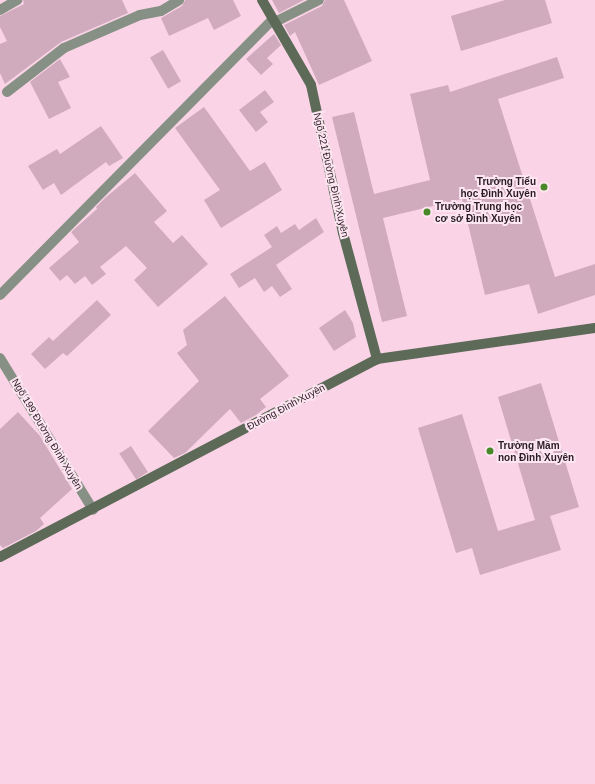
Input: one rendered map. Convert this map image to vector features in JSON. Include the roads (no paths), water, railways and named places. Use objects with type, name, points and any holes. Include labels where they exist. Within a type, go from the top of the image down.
[{"type":"street","points":[[0,10],[17,0]]},
{"type":"street","points":[[7,92],[64,48],[140,15],[161,11],[179,0]]},
{"type":"street","name":"Ngõ 221 Đường Đình Xuyên","points":[[262,0],[311,85],[343,233],[377,359]]},
{"type":"street","points":[[0,295],[274,21],[319,0]]},
{"type":"street","name":"Đường Đình Xuyên","points":[[0,557],[93,510],[377,359],[595,328]]},
{"type":"street","name":"Ngõ 199 Đường Đình Xuyên","points":[[0,358],[93,510]]},
{"type":"place","name":"Trường Tiểu học Đình Xuyên","points":[[544,187]]},
{"type":"place","name":"Trường Trung học cơ sở Đình Xuyên","points":[[427,212]]},
{"type":"place","name":"Trường Mầm non Đình Xuyên","points":[[490,451]]}]
